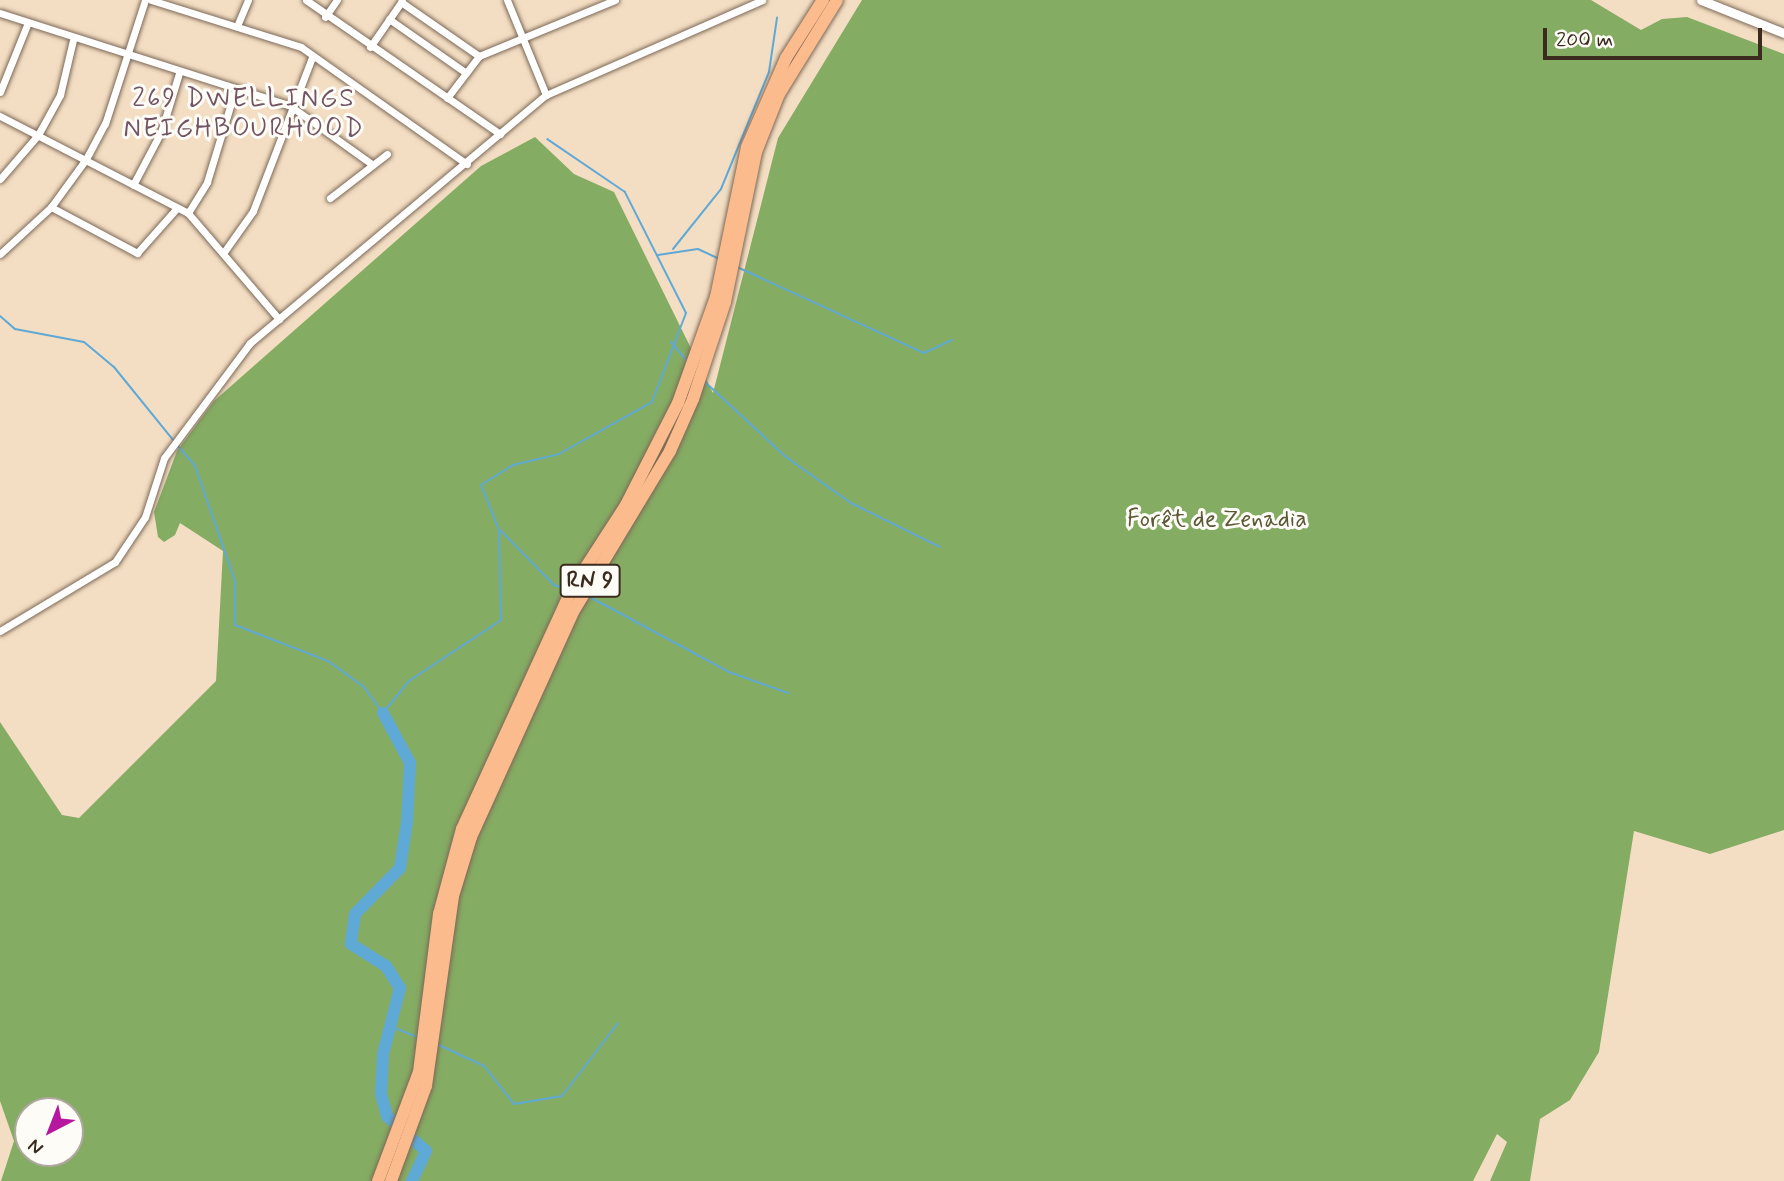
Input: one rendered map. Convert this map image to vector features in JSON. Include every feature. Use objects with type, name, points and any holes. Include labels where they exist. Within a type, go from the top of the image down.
[{"type":"highway","name":"RN 9","points":[[378,1181],[419,1072],[439,914],[462,829],[573,587],[626,505],[678,402],[716,296],[750,137],[786,58],[823,0]]},
{"type":"highway","name":"RN 9","points":[[391,1181],[426,1086],[453,896],[471,837],[573,612],[660,469],[693,399],[725,302],[756,152],[788,77],[837,0]]},
{"type":"street","points":[[0,254],[51,207],[86,159],[127,57],[145,0]]},
{"type":"street","points":[[151,0],[283,39],[467,164]]},
{"type":"street","points":[[237,26],[248,0]]},
{"type":"street","points":[[306,0],[325,17],[500,134]]},
{"type":"street","points":[[325,17],[337,0]]},
{"type":"street","points":[[507,0],[545,95]]},
{"type":"street","points":[[447,98],[479,56],[615,0]]},
{"type":"street","points":[[0,631],[115,562],[145,517],[164,458],[191,418],[250,343],[467,164],[545,95],[762,0]]},
{"type":"street","points":[[1701,0],[1784,33]]},
{"type":"street","points":[[370,47],[402,1],[479,56]]},
{"type":"street","points":[[0,13],[73,40],[289,105],[373,165]]},
{"type":"street","points":[[389,19],[466,73]]},
{"type":"street","points":[[0,92],[27,25]]},
{"type":"street","points":[[0,179],[38,135],[60,95],[73,40]]},
{"type":"street","points":[[224,253],[253,212],[289,105],[312,57]]},
{"type":"street","points":[[133,186],[161,132],[179,73]]},
{"type":"street","points":[[188,214],[207,182],[234,90]]},
{"type":"street","points":[[0,116],[188,214],[279,319]]},
{"type":"street","points":[[330,198],[387,154]]},
{"type":"street","points":[[51,207],[137,254],[177,208]]},
{"type":"green space","name":"Forêt de Zenadia","points":[[862,0],[1591,0],[1641,30],[1662,19],[1687,17],[1784,54],[1784,830],[1710,854],[1634,831],[1599,1052],[1570,1100],[1540,1119],[1530,1181],[1490,1181],[1507,1142],[1497,1134],[1473,1181],[1,1181],[14,1141],[0,1101],[0,722],[62,815],[79,818],[216,681],[223,551],[180,523],[175,535],[164,542],[158,537],[154,512],[177,451],[214,401],[481,166],[535,137],[574,174],[614,192],[713,393],[778,138]]},
{"type":"waterway","points":[[673,249],[721,189],[769,72],[777,18]]},
{"type":"waterway","points":[[177,445],[195,466],[235,581],[235,625],[328,661],[364,687],[383,713],[409,681],[501,620],[499,530],[481,485],[513,465],[559,454],[652,402],[686,313],[625,192],[547,139]]},
{"type":"waterway","points":[[658,255],[698,249],[719,259]]},
{"type":"waterway","points":[[737,267],[924,353],[952,340]]},
{"type":"waterway","points":[[0,316],[15,329],[84,342],[114,367],[174,441]]},
{"type":"waterway","points":[[671,342],[688,362]]},
{"type":"waterway","points":[[705,382],[786,457],[851,503],[940,547]]},
{"type":"waterway","points":[[501,531],[554,585],[566,589]]},
{"type":"waterway","points":[[588,596],[729,672],[788,693]]},
{"type":"waterway","points":[[383,713],[410,763],[407,822],[400,868],[355,914],[351,944],[386,966],[400,988],[383,1054],[381,1094],[387,1116],[426,1151],[412,1181]]},
{"type":"waterway","points":[[439,1045],[484,1066],[514,1104],[562,1096],[618,1023]]},
{"type":"waterway","points":[[390,1026],[417,1037]]},
{"type":"district","name":"269 DWELLINGS NEIGHBOURHOOD","points":[[244,115]]}]
